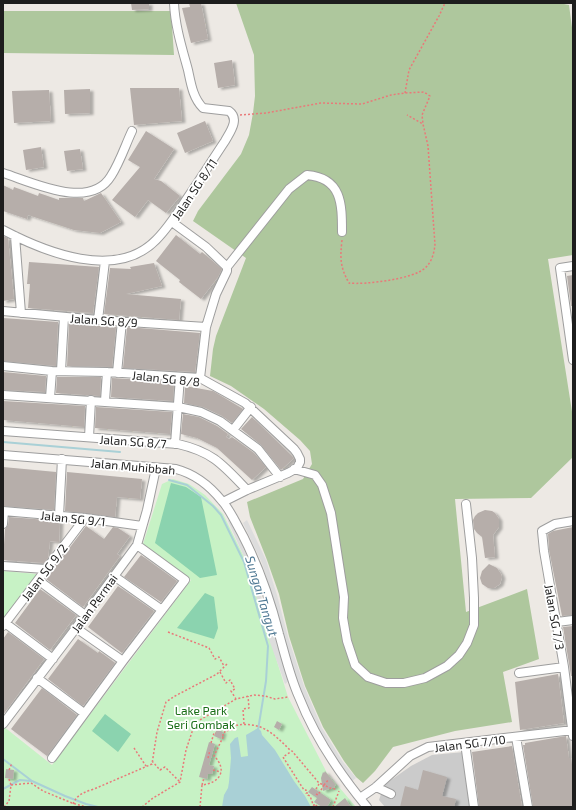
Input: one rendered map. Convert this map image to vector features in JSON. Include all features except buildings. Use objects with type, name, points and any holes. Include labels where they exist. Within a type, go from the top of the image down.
[{"type":"street","points":[[174,3],[182,48],[192,87],[197,100],[203,108],[229,111],[234,116]]},
{"type":"street","name":"Jalan SG 8/11","points":[[3,230],[53,251],[79,258],[105,261],[132,255],[155,241],[172,222],[225,141],[234,121],[234,116]]},
{"type":"street","points":[[3,173],[61,192],[74,194],[92,190],[104,185],[111,177],[132,131]]},
{"type":"street","points":[[200,378],[206,327],[216,294],[227,271],[227,267],[289,189],[307,175],[317,176],[328,181],[336,189],[342,205],[342,232]]},
{"type":"street","points":[[172,222],[206,247],[227,267]]},
{"type":"street","points":[[15,236],[22,313]]},
{"type":"street","points":[[98,320],[105,261]]},
{"type":"street","points":[[573,266],[560,268],[573,360]]},
{"type":"street","name":"Jalan SG 8/9","points":[[3,311],[98,320],[206,327]]},
{"type":"street","points":[[61,371],[64,317]]},
{"type":"street","points":[[117,373],[122,321]]},
{"type":"street","name":"Jalan SG 8/8","points":[[3,366],[52,371],[107,372],[200,378],[251,407],[294,449],[299,456],[300,459],[298,465],[294,469]]},
{"type":"street","points":[[50,398],[52,371]]},
{"type":"street","points":[[105,401],[107,372]]},
{"type":"street","points":[[176,444],[180,377]]},
{"type":"street","points":[[3,395],[178,406],[202,412],[234,430],[258,449],[280,477]]},
{"type":"street","points":[[89,437],[91,400]]},
{"type":"street","points":[[234,430],[251,407]]},
{"type":"street","name":"Jalan SG 8/7","points":[[3,431],[176,444],[194,448],[211,456],[247,490]]},
{"type":"street","name":"Jalan Muhibbah","points":[[3,455],[176,469],[185,471],[210,487],[224,502],[239,528],[254,560],[268,597],[294,684],[303,708],[318,738],[336,768],[367,807]]},
{"type":"street","points":[[59,516],[62,460]]},
{"type":"street","name":"Jalan Permai","points":[[5,720],[76,628],[136,545],[156,468]]},
{"type":"street","points":[[224,502],[247,490],[280,477],[294,469],[314,475],[322,485],[331,513],[344,598],[343,618],[347,641],[355,665],[368,677],[386,683],[404,683],[425,678],[447,666],[459,655],[467,643],[474,625],[474,598],[472,558],[466,504]]},
{"type":"street","points":[[3,524],[4,511]]},
{"type":"street","name":"Jalan SG 9/1","points":[[4,511],[85,518],[142,526]]},
{"type":"street","name":"Jalan SG 9/2","points":[[4,624],[85,518]]},
{"type":"street","name":"Jalan SG 7/3","points":[[573,521],[555,524],[542,531],[573,732]]},
{"type":"street","points":[[52,758],[84,713],[185,580],[136,545]]},
{"type":"street","points":[[3,566],[45,569]]},
{"type":"street","points":[[114,576],[162,610]]},
{"type":"street","points":[[38,580],[85,615]]},
{"type":"street","points":[[557,622],[573,620]]},
{"type":"street","points":[[4,624],[52,659]]},
{"type":"street","points":[[76,628],[123,661]]},
{"type":"street","points":[[519,673],[564,667]]},
{"type":"street","points":[[37,678],[84,713]]},
{"type":"street","name":"Jalan SG 7/10","points":[[360,798],[376,787],[410,756],[428,748],[516,737],[573,732]]},
{"type":"street","points":[[516,737],[528,807]]},
{"type":"street","points":[[465,743],[474,807]]},
{"type":"street","points":[[376,787],[391,794]]},
{"type":"path","points":[[405,92],[409,70],[445,3]]},
{"type":"path","points":[[234,116],[266,113],[321,103],[362,104],[405,92],[424,92],[430,96],[422,115],[428,146],[435,245],[433,256],[425,269],[408,276],[384,281],[359,284],[349,283],[343,271],[340,256],[342,232]]},
{"type":"path","points":[[408,115],[423,124]]},
{"type":"path","points":[[168,632],[209,648],[215,659],[219,657],[225,667]]},
{"type":"path","points":[[73,804],[75,798],[84,792],[152,764],[157,732],[166,702],[217,674],[228,663]]},
{"type":"path","points":[[220,672],[226,683],[230,680],[235,689],[231,691],[236,699]]},
{"type":"path","points":[[244,724],[243,709],[249,708],[248,696]]},
{"type":"path","points":[[142,807],[180,782],[186,750],[193,729],[198,721],[236,699],[248,696],[265,696],[275,699],[288,697]]},
{"type":"path","points":[[232,726],[244,724],[260,726],[273,734],[292,751],[319,783],[336,789]]},
{"type":"path","points":[[202,785],[216,780],[221,772],[220,763],[214,756],[225,731],[232,730],[236,725]]},
{"type":"path","points":[[211,743],[214,733],[216,733]]},
{"type":"path","points":[[134,748],[146,766]]},
{"type":"path","points":[[208,758],[210,750]]},
{"type":"path","points":[[292,751],[284,758],[304,790],[306,790],[306,793],[311,795],[314,807],[314,804],[318,807]]},
{"type":"path","points":[[152,762],[160,770],[165,767],[180,782]]},
{"type":"path","points":[[10,769],[12,763]]},
{"type":"path","points":[[213,770],[221,772]]},
{"type":"path","points":[[200,807],[204,778]]},
{"type":"path","points":[[4,807],[9,801],[11,784],[9,779]]},
{"type":"path","points":[[317,795],[329,779]]},
{"type":"path","points":[[11,784],[31,783],[43,791],[73,804],[86,807]]},
{"type":"path","points":[[316,789],[319,783]]},
{"type":"path","points":[[332,807],[339,791]]},
{"type":"shaded area","points":[[230,518],[249,561],[279,650],[289,681],[285,684],[267,634],[246,561],[228,521]]},
{"type":"shaded area","points":[[247,520],[266,560],[304,686],[322,728],[343,762],[356,778],[351,782],[317,729],[299,689],[262,563],[243,523]]},
{"type":"shaded area","points":[[464,752],[472,807],[385,807],[379,800],[384,785],[411,766],[432,755]]},
{"type":"green space","points":[[236,3],[559,3],[569,5],[573,35],[573,255],[548,259],[573,418],[573,457],[531,498],[455,499],[466,612],[527,589],[539,659],[503,672],[512,722],[455,731],[393,747],[375,771],[363,783],[356,777],[344,761],[323,727],[305,686],[289,636],[279,594],[250,517],[247,502],[303,479],[312,464],[310,451],[300,440],[264,409],[231,386],[210,376],[216,336],[246,258],[193,221],[198,211],[241,154],[249,135],[255,96],[254,55]]},
{"type":"green space","points":[[3,11],[171,11],[174,55],[3,53]]},
{"type":"green space","name":"Lake Park Seri Gombak","points":[[173,479],[189,484],[205,495],[223,514],[246,561],[288,697],[327,773],[356,807],[3,807],[3,726],[52,765],[191,580],[143,544],[162,484]]},
{"type":"green space","points":[[171,483],[186,487],[201,497],[217,575],[200,578],[155,543]]},
{"type":"green space","points":[[3,571],[37,574],[3,620]]},
{"type":"green space","points":[[205,593],[214,597],[218,628],[214,639],[177,628]]},
{"type":"green space","points":[[105,714],[131,734],[118,752],[92,731]]},
{"type":"water","points":[[258,728],[275,750],[311,807],[222,807],[224,795],[228,788],[229,782],[231,758],[230,744],[235,738],[238,737],[241,757],[248,756],[246,735]]},
{"type":"waterway","name":"Sungai Tangut","points":[[3,442],[120,452]]},
{"type":"waterway","name":"Sungai Tangut","points":[[169,480],[187,485],[213,506],[221,515],[244,562],[268,646],[266,681],[258,730]]},
{"type":"waterway","points":[[3,759],[32,781],[65,796],[98,807]]},
{"type":"waterway","points":[[3,789],[20,780],[31,781]]}]
